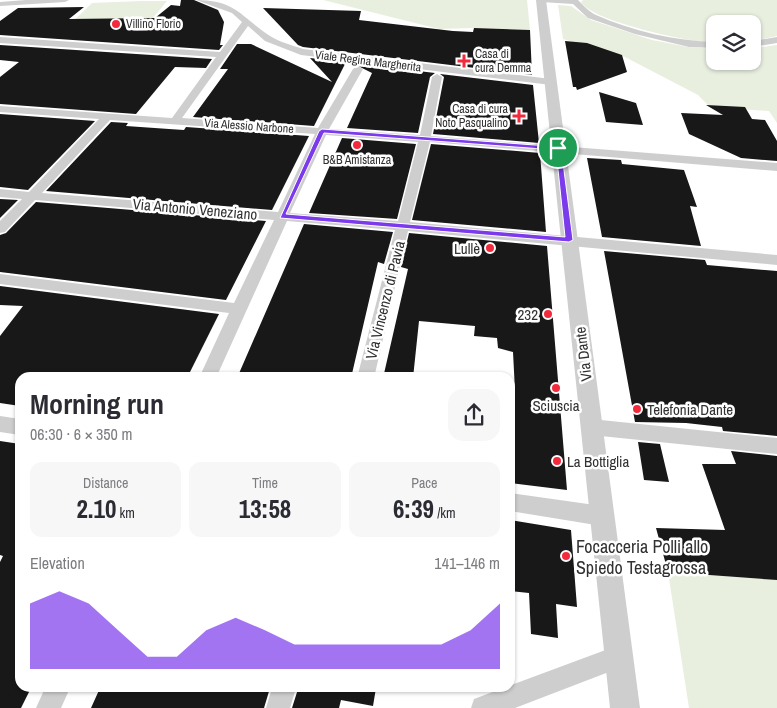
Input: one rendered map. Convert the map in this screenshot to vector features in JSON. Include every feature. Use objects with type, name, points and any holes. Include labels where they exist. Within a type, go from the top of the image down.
[{"type":"street","points":[[0,4],[65,0]]},
{"type":"street","name":"Viale Regina Margherita","points":[[200,0],[235,11],[268,39],[301,52],[551,82]]},
{"type":"street","points":[[541,0],[576,1],[591,16],[638,32],[689,44],[706,45]]},
{"type":"street","name":"Via Dante","points":[[541,0],[625,708]]},
{"type":"street","points":[[0,13],[13,3]]},
{"type":"street","points":[[175,121],[247,21]]},
{"type":"street","points":[[0,40],[222,55]]},
{"type":"street","points":[[761,43],[777,40]]},
{"type":"street","points":[[210,372],[322,131],[358,69]]},
{"type":"street","name":"Via Vincenzo di Pavia","points":[[367,372],[404,226],[437,77]]},
{"type":"street","name":"Via Alessio Narbone","points":[[0,109],[558,148]]},
{"type":"street","points":[[0,229],[107,116]]},
{"type":"street","points":[[558,148],[777,167]]},
{"type":"street","name":"Via Antonio Veneziano","points":[[0,193],[569,240]]},
{"type":"street","points":[[569,240],[777,260]]},
{"type":"street","points":[[0,279],[239,310]]},
{"type":"street","points":[[0,424],[15,427]]},
{"type":"street","points":[[591,427],[777,446]]},
{"type":"street","points":[[515,503],[602,516]]},
{"type":"street","points":[[483,708],[619,657]]},
{"type":"street","points":[[48,708],[56,692]]},
{"type":"street","points":[[278,708],[283,692]]},
{"type":"green space","points":[[323,0],[527,0],[530,30],[439,29]]},
{"type":"green space","points":[[583,0],[777,0],[777,36],[761,39],[761,15],[706,15],[706,42],[703,42],[643,30],[603,16],[589,9],[581,2]]},
{"type":"green space","points":[[167,1],[132,43],[56,38],[92,3]]},
{"type":"green space","points":[[558,5],[571,6],[591,20],[652,40],[706,48],[706,70],[761,70],[761,47],[777,45],[777,123],[769,111],[710,107],[698,95],[625,57],[563,39]]},
{"type":"green space","points":[[668,572],[777,580],[777,708],[689,708]]},
{"type":"building","points":[[181,0],[194,0],[218,10],[224,22],[220,45],[223,45],[219,50],[0,35],[0,21],[18,8],[84,7],[69,19],[155,18],[171,5],[180,6]]},
{"type":"building","points":[[263,8],[361,11],[359,20],[453,31],[473,32],[474,28],[530,30],[532,75],[303,47],[298,45]]},
{"type":"building","points":[[565,41],[587,43],[622,55],[627,72],[577,90],[576,87],[573,87]]},
{"type":"building","points":[[237,44],[251,44],[332,82],[310,58],[346,62],[314,126],[193,117],[228,69],[220,69]]},
{"type":"building","points":[[0,45],[212,59],[206,68],[175,67],[136,114],[0,104],[0,77],[19,62],[0,60]]},
{"type":"building","points":[[352,63],[435,73],[430,77],[418,133],[347,128],[372,73]]},
{"type":"building","points":[[440,74],[533,85],[539,143],[433,134],[444,77]]},
{"type":"building","points":[[599,92],[636,103],[643,125],[606,122]]},
{"type":"building","points":[[706,105],[745,107],[752,119],[765,120],[777,141],[777,161],[741,158],[689,134],[681,113],[723,115]]},
{"type":"building","points":[[0,114],[95,121],[28,190],[0,187]]},
{"type":"building","points":[[111,122],[128,123],[126,126],[184,130],[186,127],[309,136],[272,210],[46,191]]},
{"type":"building","points":[[342,138],[416,144],[397,219],[309,213]]},
{"type":"building","points":[[431,144],[540,153],[546,232],[412,220]]},
{"type":"building","points":[[587,158],[621,160],[622,164],[684,170],[697,207],[690,206],[701,246],[602,237]]},
{"type":"building","points":[[0,199],[18,200],[0,218]]},
{"type":"building","points":[[36,202],[266,221],[226,300],[0,272],[0,235],[6,233]]},
{"type":"building","points":[[304,224],[393,232],[384,264],[378,262],[352,372],[240,372]]},
{"type":"building","points":[[409,233],[547,246],[567,490],[515,484],[515,372],[513,352],[498,348],[497,338],[474,336],[475,326],[419,321],[414,372],[384,372],[408,269],[401,267]]},
{"type":"building","points":[[604,251],[705,260],[707,265],[777,271],[777,436],[723,431],[722,427],[686,423],[635,422]]},
{"type":"building","points":[[0,286],[219,314],[190,372],[15,372],[15,405],[0,403],[0,336],[23,306],[0,305]]},
{"type":"building","points":[[0,441],[15,443],[15,692],[29,692],[21,708],[0,708],[0,562],[3,556],[0,555]]},
{"type":"building","points":[[638,442],[660,444],[669,482],[644,480]]},
{"type":"building","points":[[731,451],[777,456],[777,580],[668,572],[656,528],[725,530],[702,464],[736,464]]},
{"type":"building","points":[[515,521],[571,530],[577,607],[556,604],[558,638],[531,634],[529,593],[515,592]]},
{"type":"building","points":[[98,692],[269,692],[264,708],[91,708]]},
{"type":"building","points":[[297,692],[375,692],[373,706],[341,700],[339,708],[292,708]]},
{"type":"place","name":"Villino Florio","points":[[116,24]]},
{"type":"place","name":"Casa di cura Demma","points":[[464,61]]},
{"type":"place","name":"Casa di cura Noto Pasqualino","points":[[519,116]]},
{"type":"place","name":"B&B Amistanza","points":[[357,145]]},
{"type":"place","name":"Lullè","points":[[490,248]]},
{"type":"place","name":"232","points":[[548,314]]},
{"type":"place","name":"Sciuscia","points":[[556,388]]},
{"type":"place","name":"Telefonia Dante","points":[[637,409]]},
{"type":"place","name":"La Bottiglia","points":[[557,461]]},
{"type":"place","name":"Focacceria Polli allo Spiedo Testagrossa","points":[[566,556]]},
{"type":"route","points":[[322,131],[558,148],[569,240],[282,216],[322,131]]}]
